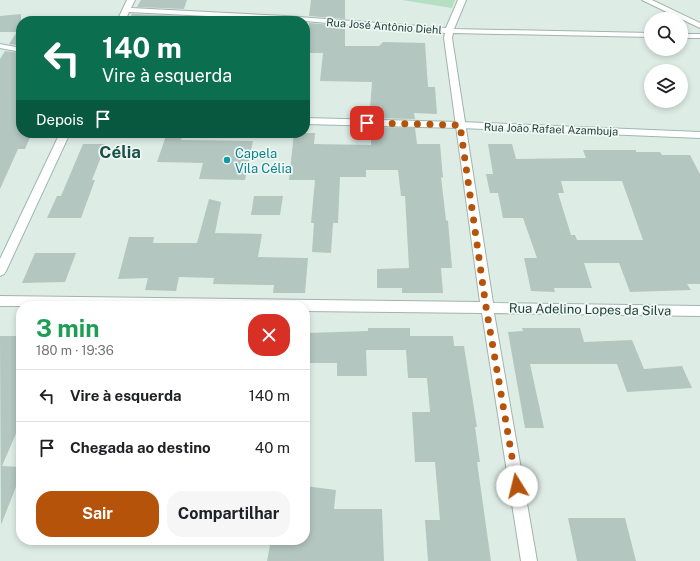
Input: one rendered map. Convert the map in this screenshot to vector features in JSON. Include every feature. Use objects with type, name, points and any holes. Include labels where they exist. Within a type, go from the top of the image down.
[{"type":"street","points":[[124,16],[131,0]]},
{"type":"street","points":[[462,0],[449,31],[448,38],[486,307],[529,561]]},
{"type":"street","points":[[646,0],[700,26]]},
{"type":"street","name":"Rua José Antônio Diehl","points":[[127,10],[246,16]]},
{"type":"street","name":"Rua José Antônio Diehl","points":[[310,20],[449,31],[644,35]]},
{"type":"street","points":[[688,36],[700,36]]},
{"type":"street","points":[[0,46],[16,49]]},
{"type":"street","name":"Rua João Rafael Azambuja","points":[[310,121],[460,125],[700,135]]},
{"type":"street","points":[[0,271],[63,138]]},
{"type":"street","name":"Rua Adelino Lopes da Silva","points":[[0,301],[16,301]]},
{"type":"street","name":"Rua Adelino Lopes da Silva","points":[[310,305],[700,311]]},
{"type":"green space","points":[[402,0],[455,0],[452,8]]},
{"type":"building","points":[[141,0],[187,0],[184,9],[137,7]]},
{"type":"building","points":[[311,0],[345,0],[345,19],[309,16]]},
{"type":"building","points":[[21,14],[21,16],[16,16],[16,32],[0,32],[0,16]]},
{"type":"building","points":[[132,14],[182,16],[131,16]]},
{"type":"building","points":[[310,23],[345,26],[345,46],[379,46],[383,42],[425,43],[428,87],[435,87],[437,114],[414,113],[415,119],[371,118],[370,109],[372,82],[320,81],[323,53],[310,53]]},
{"type":"building","points":[[16,34],[16,45],[9,44]]},
{"type":"building","points":[[5,51],[16,52],[16,138],[30,138],[25,149],[18,149],[0,189],[0,59]]},
{"type":"building","points":[[371,127],[415,128],[417,144],[440,144],[443,178],[441,177],[446,220],[448,221],[452,268],[441,268],[443,293],[402,293],[402,288],[377,288],[377,269],[409,268],[405,196],[401,196],[398,170],[366,170],[366,177],[340,177],[338,223],[333,223],[331,253],[312,252],[314,223],[311,223],[315,180],[289,180],[293,138],[310,138],[310,133],[315,133],[314,144],[371,145]]},
{"type":"building","name":"Capela Vila Célia","points":[[165,138],[182,138],[181,140],[253,141],[245,180],[199,179],[203,163],[157,162]]},
{"type":"building","points":[[83,144],[106,144],[92,180],[95,180],[81,218],[47,218],[57,196],[61,196]]},
{"type":"building","points":[[488,144],[512,144],[516,159],[586,158],[583,150],[636,150],[636,152],[660,152],[662,155],[690,155],[700,174],[700,284],[687,284],[691,290],[630,292],[619,263],[584,263],[592,288],[554,288],[555,292],[531,291],[524,258],[537,258],[523,218],[503,218],[498,193],[490,193],[486,174],[493,174]],"holes":[[[561,181],[622,181],[643,240],[577,240],[575,235],[571,235],[558,193],[564,193]]]},
{"type":"building","points":[[254,196],[283,196],[280,215],[251,215]]},
{"type":"building","points":[[209,199],[221,202],[215,233],[262,234],[258,257],[308,258],[305,293],[273,293],[274,285],[213,284],[214,278],[179,277],[176,291],[145,290],[148,278],[118,279],[129,237],[154,237],[153,243],[197,243]]},
{"type":"building","points":[[35,253],[76,253],[65,282],[22,283]]},
{"type":"building","points":[[368,328],[410,328],[410,336],[453,336],[454,346],[464,346],[477,427],[475,427],[480,462],[477,462],[491,561],[428,561],[425,520],[440,520],[435,462],[415,462],[412,412],[430,412],[427,378],[408,378],[406,350],[366,350],[367,376],[337,376],[337,363],[310,363],[310,333],[368,331]]},
{"type":"building","points":[[522,328],[580,328],[584,342],[632,340],[644,369],[682,366],[692,388],[627,392],[617,364],[530,364],[544,428],[525,428],[508,332],[523,331]]},
{"type":"building","points":[[0,336],[16,336],[16,434],[2,466],[16,467],[16,487],[1,525]]},
{"type":"building","points":[[310,487],[336,490],[334,509],[382,509],[384,561],[267,561],[270,545],[310,545]]},
{"type":"building","points":[[568,518],[625,518],[636,561],[577,561]]},
{"type":"place","name":"Capela Vila Célia","points":[[227,160]]},
{"type":"district","name":"Célia","points":[[120,152]]},
{"type":"route","points":[[367,123],[460,125],[486,307],[517,486]]}]
